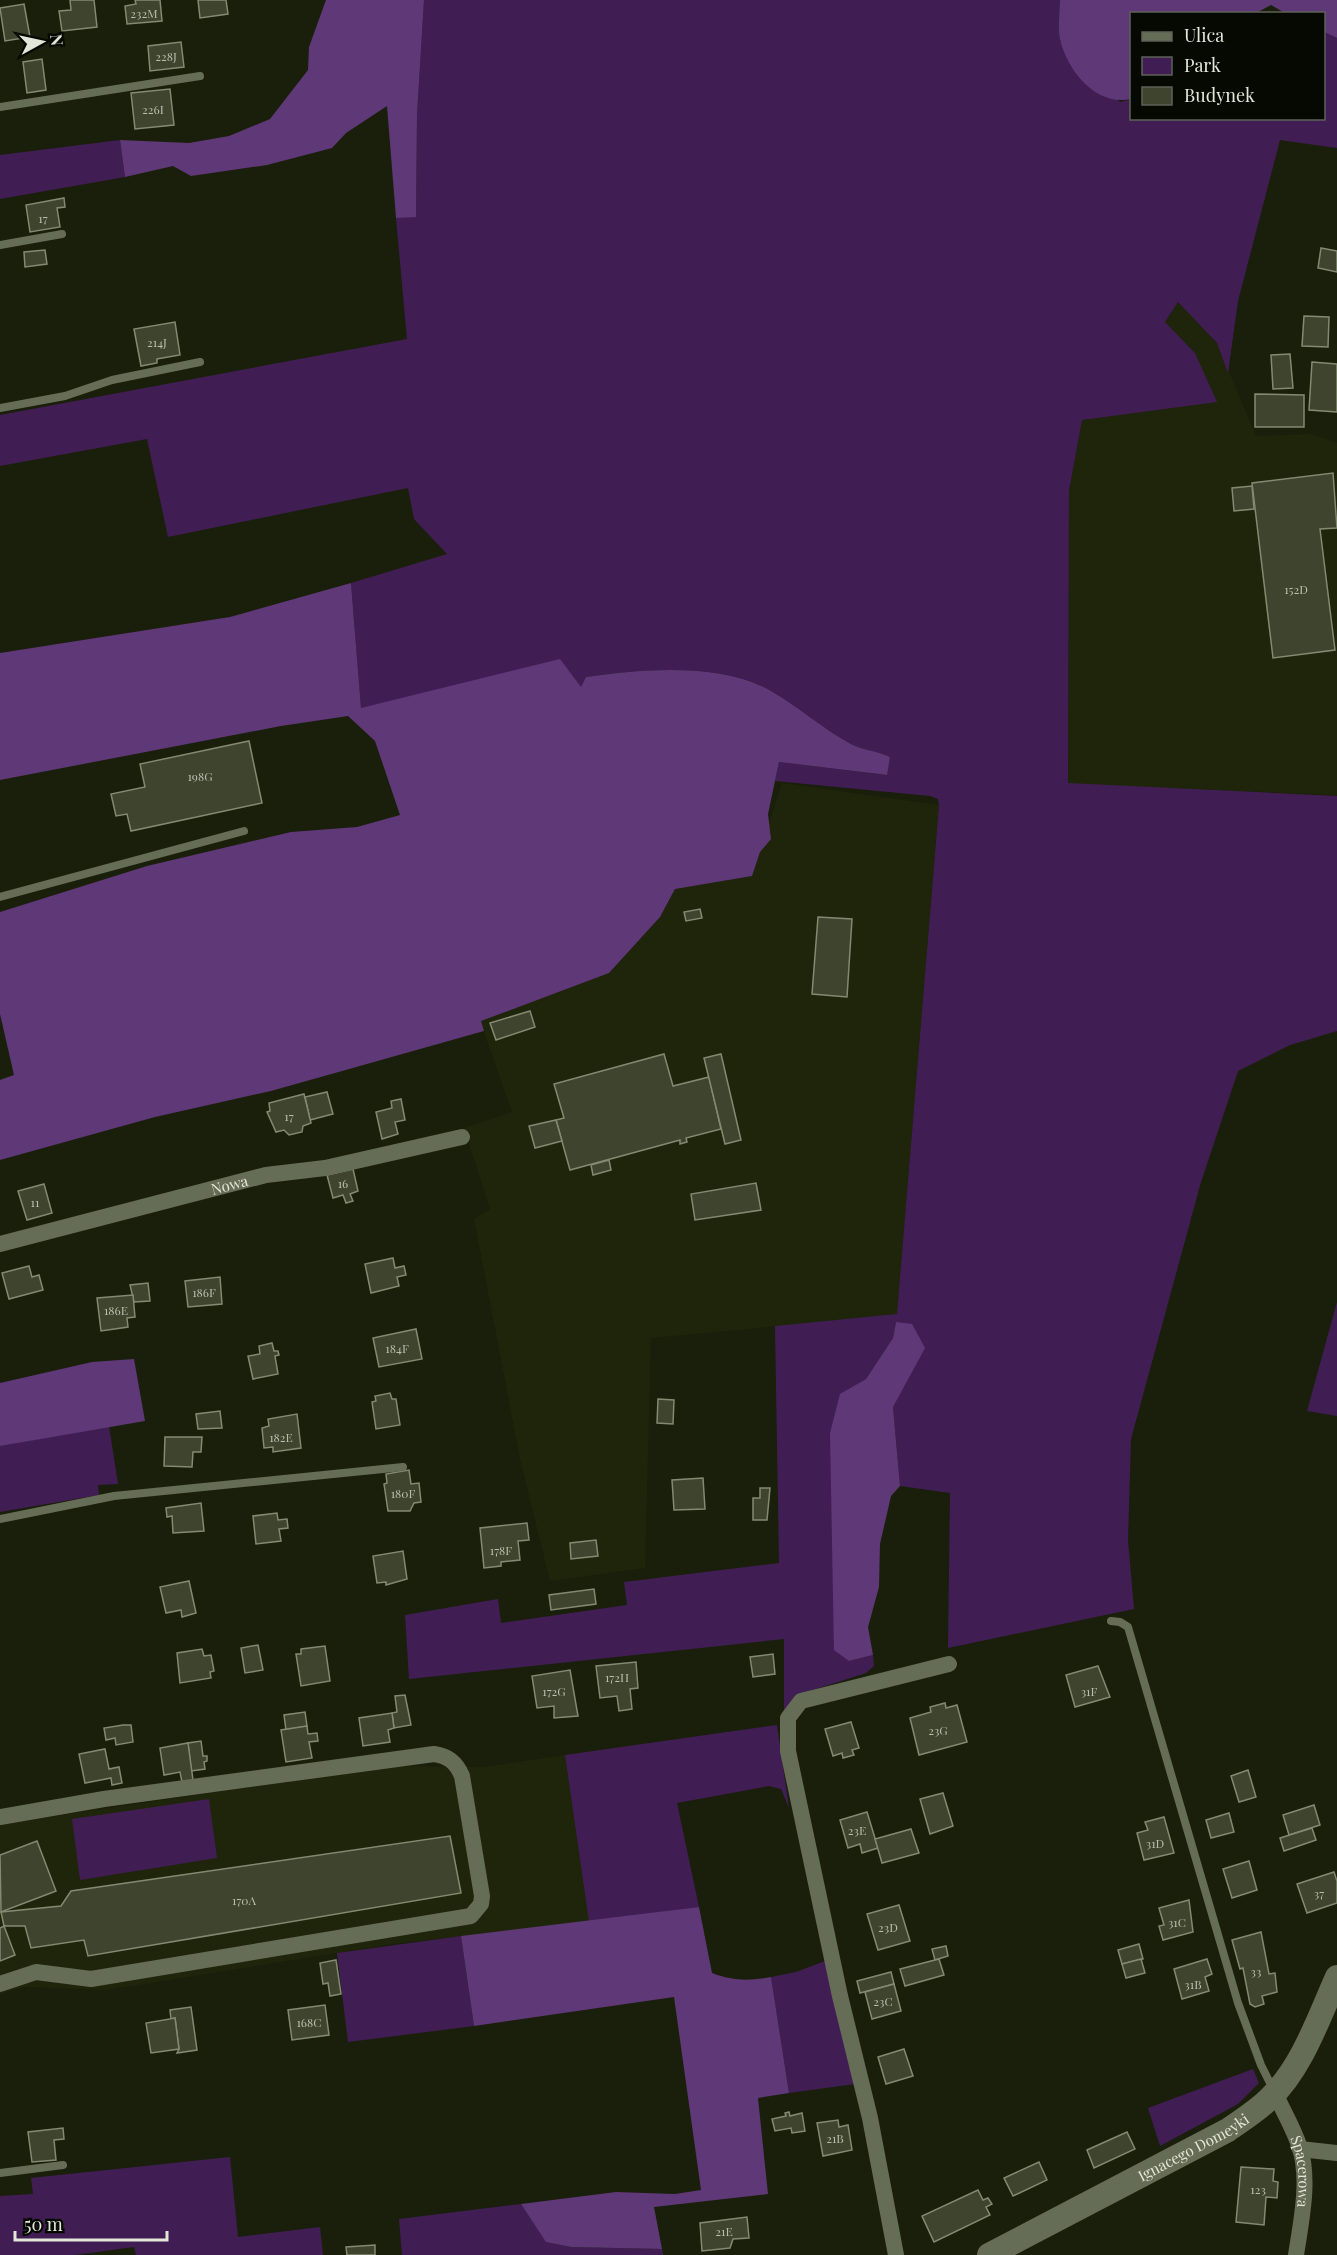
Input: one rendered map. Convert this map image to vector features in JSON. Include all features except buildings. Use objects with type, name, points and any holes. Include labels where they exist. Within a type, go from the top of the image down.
[{"type":"street","name":"Nowa","points":[[0,1244],[266,1175],[325,1168],[462,1137]]},
{"type":"street","points":[[896,2255],[872,2129],[840,1996],[788,1751],[788,1718],[801,1701],[949,1664]]},
{"type":"street","points":[[0,1817],[104,1799],[434,1754],[452,1760],[462,1776],[482,1896],[477,1911],[471,1916],[91,1979],[36,1972],[0,1984]]},
{"type":"street","name":"Ignacego Domeyki","points":[[989,2255],[1228,2130],[1275,2093],[1296,2063],[1337,1977]]},
{"type":"street","name":"Spacerowa","points":[[1275,2093],[1300,2149],[1303,2175],[1296,2255]]},
{"type":"street","points":[[1300,2149],[1337,2153]]},
{"type":"lane","points":[[0,106],[200,76]]},
{"type":"lane","points":[[0,245],[62,234]]},
{"type":"lane","points":[[0,408],[65,396],[112,380],[200,362]]},
{"type":"lane","points":[[0,897],[244,831]]},
{"type":"lane","points":[[0,1519],[114,1496],[403,1467]]},
{"type":"lane","points":[[1111,1620],[1128,1627],[1235,1992],[1261,2065],[1275,2093]]},
{"type":"lane","points":[[0,2173],[63,2165]]},
{"type":"shaded area","points":[[326,0],[424,0],[417,115],[416,217],[396,218],[387,106],[346,133],[332,148],[267,165],[191,176],[173,166],[125,177],[120,140],[189,143],[229,136],[270,119],[308,70],[309,47]]},
{"type":"shaded area","points":[[1060,0],[1337,0],[1337,38],[1325,32],[1325,12],[1283,12],[1271,5],[1258,12],[1130,12],[1130,99],[1107,98],[1096,93],[1078,76],[1065,55],[1059,27]]},
{"type":"shaded area","points":[[1178,302],[1217,343],[1256,436],[1312,434],[1337,443],[1337,795],[1068,784],[1069,491],[1082,420],[1216,402],[1195,353],[1165,322]]},
{"type":"shaded area","points":[[351,583],[361,708],[560,659],[581,687],[586,677],[655,670],[729,675],[771,691],[851,744],[890,757],[887,775],[779,762],[768,814],[771,839],[760,852],[752,876],[675,889],[660,917],[609,973],[481,1021],[484,1031],[271,1091],[155,1117],[0,1160],[0,1080],[14,1075],[0,1014],[0,912],[147,866],[291,832],[357,827],[400,815],[375,741],[348,716],[281,726],[0,780],[0,653],[230,617]]},
{"type":"shaded area","points":[[782,783],[939,805],[897,1315],[651,1338],[645,1568],[550,1581],[520,1459],[474,1219],[490,1209],[464,1128],[512,1112],[480,1021],[609,973],[660,917],[675,889],[752,876]]},
{"type":"shaded area","points":[[896,1322],[912,1324],[925,1348],[893,1407],[900,1486],[891,1496],[880,1544],[879,1587],[868,1627],[873,1655],[849,1661],[834,1650],[830,1433],[840,1394],[866,1379],[893,1338]]},
{"type":"shaded area","points":[[134,1359],[145,1421],[0,1446],[0,1383],[92,1362]]},
{"type":"shaded area","points":[[565,1755],[589,1922],[392,1944],[107,1990],[24,1987],[0,1994],[0,1824],[394,1766],[484,1767]]},
{"type":"shaded area","points":[[699,1907],[712,1973],[727,1978],[741,1979],[771,1977],[789,2093],[758,2098],[768,2194],[654,2207],[662,2249],[571,2247],[546,2242],[521,2204],[616,2192],[675,2194],[701,2190],[674,1997],[474,2026],[461,1936]]},
{"type":"green space","points":[[424,0],[1060,0],[1060,41],[1120,102],[1130,99],[1130,120],[1325,120],[1325,32],[1337,38],[1337,148],[1280,140],[1238,301],[1228,373],[1217,343],[1178,302],[1165,322],[1195,353],[1217,402],[1082,420],[1069,491],[1068,783],[1337,796],[1337,1031],[1290,1045],[1238,1071],[1201,1182],[1131,1439],[1128,1540],[1134,1609],[948,1648],[950,1493],[900,1486],[893,1407],[906,1380],[896,1322],[893,1338],[866,1379],[840,1395],[849,1661],[873,1655],[874,1666],[866,1673],[797,1695],[784,1711],[784,1639],[409,1679],[405,1615],[498,1599],[501,1623],[627,1605],[624,1582],[779,1563],[775,1326],[897,1314],[939,805],[938,799],[930,796],[775,781],[779,762],[886,775],[890,757],[851,744],[771,691],[729,675],[680,670],[631,672],[586,677],[581,688],[406,699],[361,708],[351,583],[447,554],[414,519],[408,488],[168,537],[147,439],[0,466],[0,415],[407,339],[396,218],[416,216],[417,115]]},
{"type":"green space","points":[[120,140],[125,177],[0,199],[0,155]]},
{"type":"green space","points":[[1337,1302],[1337,1416],[1307,1411]]},
{"type":"green space","points":[[109,1426],[118,1484],[98,1485],[99,1495],[0,1512],[0,1446]]},
{"type":"green space","points":[[777,1725],[789,1808],[781,1789],[769,1786],[677,1803],[699,1907],[589,1922],[565,1755]]},
{"type":"green space","points":[[209,1799],[217,1858],[80,1880],[72,1819]]},
{"type":"green space","points":[[461,1936],[474,2026],[348,2042],[337,1953]]},
{"type":"green space","points":[[825,1961],[855,2084],[789,2093],[771,1977],[796,1972]]},
{"type":"green space","points":[[1253,2069],[1259,2083],[1238,2104],[1160,2146],[1148,2108]]},
{"type":"green space","points":[[230,2157],[238,2237],[320,2227],[323,2255],[136,2255],[134,2247],[74,2255],[0,2255],[0,2196],[33,2194],[31,2178]]},
{"type":"green space","points":[[521,2204],[547,2242],[571,2247],[662,2249],[663,2255],[402,2255],[399,2219]]}]
